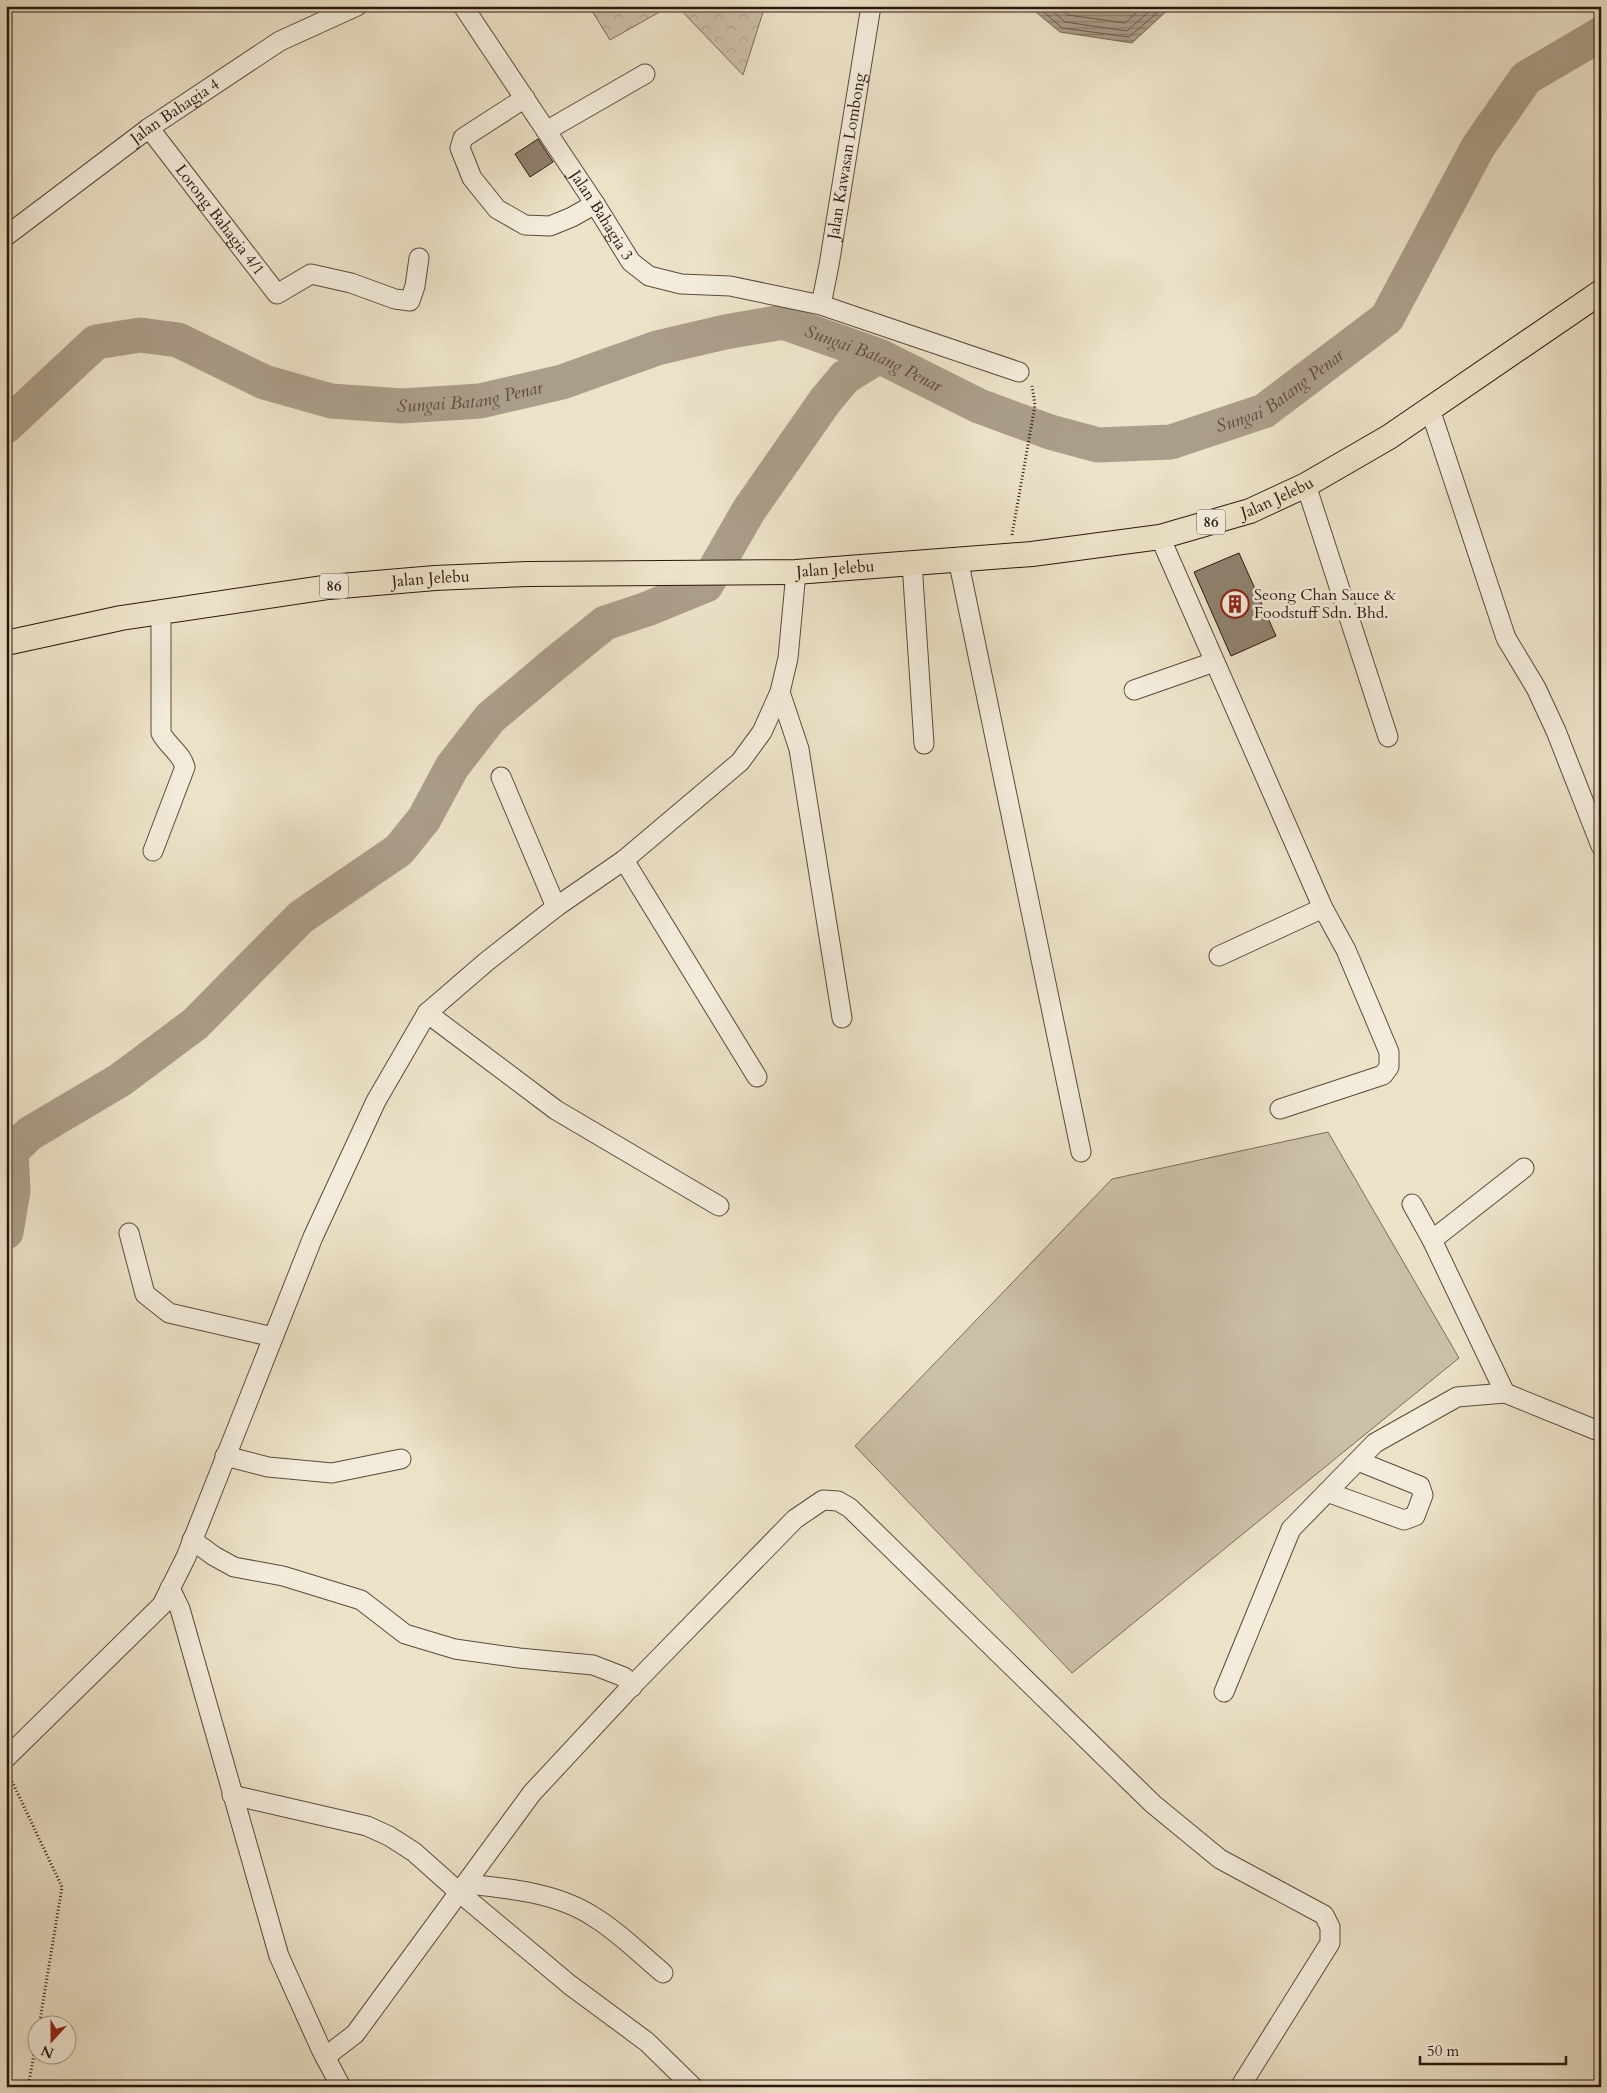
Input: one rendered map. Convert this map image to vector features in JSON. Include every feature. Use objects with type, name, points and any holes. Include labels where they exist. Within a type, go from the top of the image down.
[{"type":"main road","name":"Jalan Jelebu","points":[[6,643],[121,618],[329,587],[435,578],[667,572],[796,572],[1009,556],[1160,537],[1250,511],[1306,486],[1389,437],[1601,292]]},
{"type":"street","name":"Jalan Bahagia 4","points":[[6,236],[149,128],[280,41],[356,6]]},
{"type":"street","name":"Jalan Bahagia 3","points":[[463,6],[595,204],[631,262],[649,276],[681,284],[730,286],[821,305],[1019,372]]},
{"type":"street","name":"Jalan Kawasan Lombong","points":[[821,305],[872,6]]},
{"type":"street","points":[[546,131],[645,74]]},
{"type":"street","points":[[525,98],[463,138],[460,148],[472,178],[497,209],[525,225],[550,226],[572,217],[595,204]]},
{"type":"street","name":"Lorong Bahagia 4/1","points":[[149,128],[277,294],[311,274],[351,283],[395,300],[410,300],[415,286],[419,258]]},
{"type":"street","points":[[1430,409],[1506,638],[1536,688],[1556,731],[1601,846]]},
{"type":"street","points":[[1306,486],[1388,737]]},
{"type":"street","points":[[1160,537],[1322,908],[1346,950],[1389,1052],[1389,1067],[1383,1074],[1280,1108]]},
{"type":"street","points":[[958,559],[1081,1152]]},
{"type":"street","points":[[912,563],[924,744]]},
{"type":"street","points":[[6,1758],[162,1605],[192,1540],[313,1237],[376,1101],[427,1014],[486,962],[556,907],[624,860],[740,762],[762,732],[780,692],[788,658],[796,572]]},
{"type":"street","points":[[153,851],[184,767],[183,761],[166,742],[161,733],[161,612]]},
{"type":"street","points":[[1134,690],[1214,662]]},
{"type":"street","points":[[780,692],[799,749],[842,1018]]},
{"type":"street","points":[[501,777],[556,907]]},
{"type":"street","points":[[624,860],[757,1078]]},
{"type":"street","points":[[1219,956],[1322,908]]},
{"type":"street","points":[[427,1014],[556,1110],[719,1206]]},
{"type":"street","points":[[1432,1240],[1524,1168]]},
{"type":"street","points":[[1412,1204],[1432,1240],[1505,1393]]},
{"type":"street","points":[[129,1233],[145,1294],[169,1313],[273,1337]]},
{"type":"street","points":[[1224,1692],[1291,1529],[1375,1443],[1456,1397],[1505,1393],[1601,1432]]},
{"type":"street","points":[[225,1456],[268,1467],[332,1473],[401,1459]]},
{"type":"street","points":[[1328,1492],[1404,1520],[1415,1516],[1423,1495],[1420,1486],[1358,1461]]},
{"type":"street","points":[[325,2057],[355,2034],[532,1793],[708,1606],[795,1519],[824,1500],[838,1501],[850,1508],[1153,1804],[1220,1859],[1324,1915],[1330,1926],[1330,1943],[1240,2087]]},
{"type":"street","points":[[192,1540],[214,1556],[234,1567],[283,1576],[361,1600],[405,1634],[455,1649],[519,1658],[593,1665],[624,1677],[632,1687]]},
{"type":"street","points":[[170,1588],[180,1609],[278,1956],[341,2087]]},
{"type":"street","points":[[232,1795],[367,1826],[389,1836],[414,1852],[463,1889],[570,1985],[647,2042],[693,2087]]},
{"type":"street","points":[[463,1889],[496,1887],[558,1900],[594,1917],[662,1972]]},
{"type":"path","points":[[1009,556],[1035,405]]},
{"type":"path","points":[[6,1770],[62,1887],[41,2016]]},
{"type":"path","points":[[28,2087],[32,2066]]},
{"type":"green space","points":[[589,6],[670,6],[610,40]]},
{"type":"green space","points":[[677,6],[765,6],[743,75]]},
{"type":"green space","points":[[1328,1132],[1459,1358],[1072,1673],[855,1446],[1112,1179]]},
{"type":"water","points":[[1021,6],[1172,6],[1132,43],[1060,32],[1031,8]]},
{"type":"building","points":[[538,139],[553,162],[530,177],[515,154]]},
{"type":"building","name":"Seong Chan Sauce & Foodstuff Sdn. Bhd.","points":[[1239,553],[1276,636],[1231,656],[1194,572]]},
{"type":"waterway","name":"Sungai Batang Penar","points":[[6,426],[96,342],[140,335],[178,340],[264,382],[331,401],[402,406],[480,401],[562,382],[657,348],[725,332],[783,322],[879,356],[979,406],[1050,432],[1098,445],[1171,442],[1264,411],[1387,318],[1478,147],[1526,78],[1601,34]]},
{"type":"waterway","points":[[6,1232],[13,1190],[11,1152],[29,1134],[120,1080],[195,1024],[301,917],[399,850],[424,819],[452,767],[490,718],[553,665],[605,623],[647,609],[706,585],[749,510],[825,401],[845,377],[879,356]]},
{"type":"place","name":"Seong Chan Sauce & Foodstuff Sdn. Bhd.","points":[[1235,604]]}]
